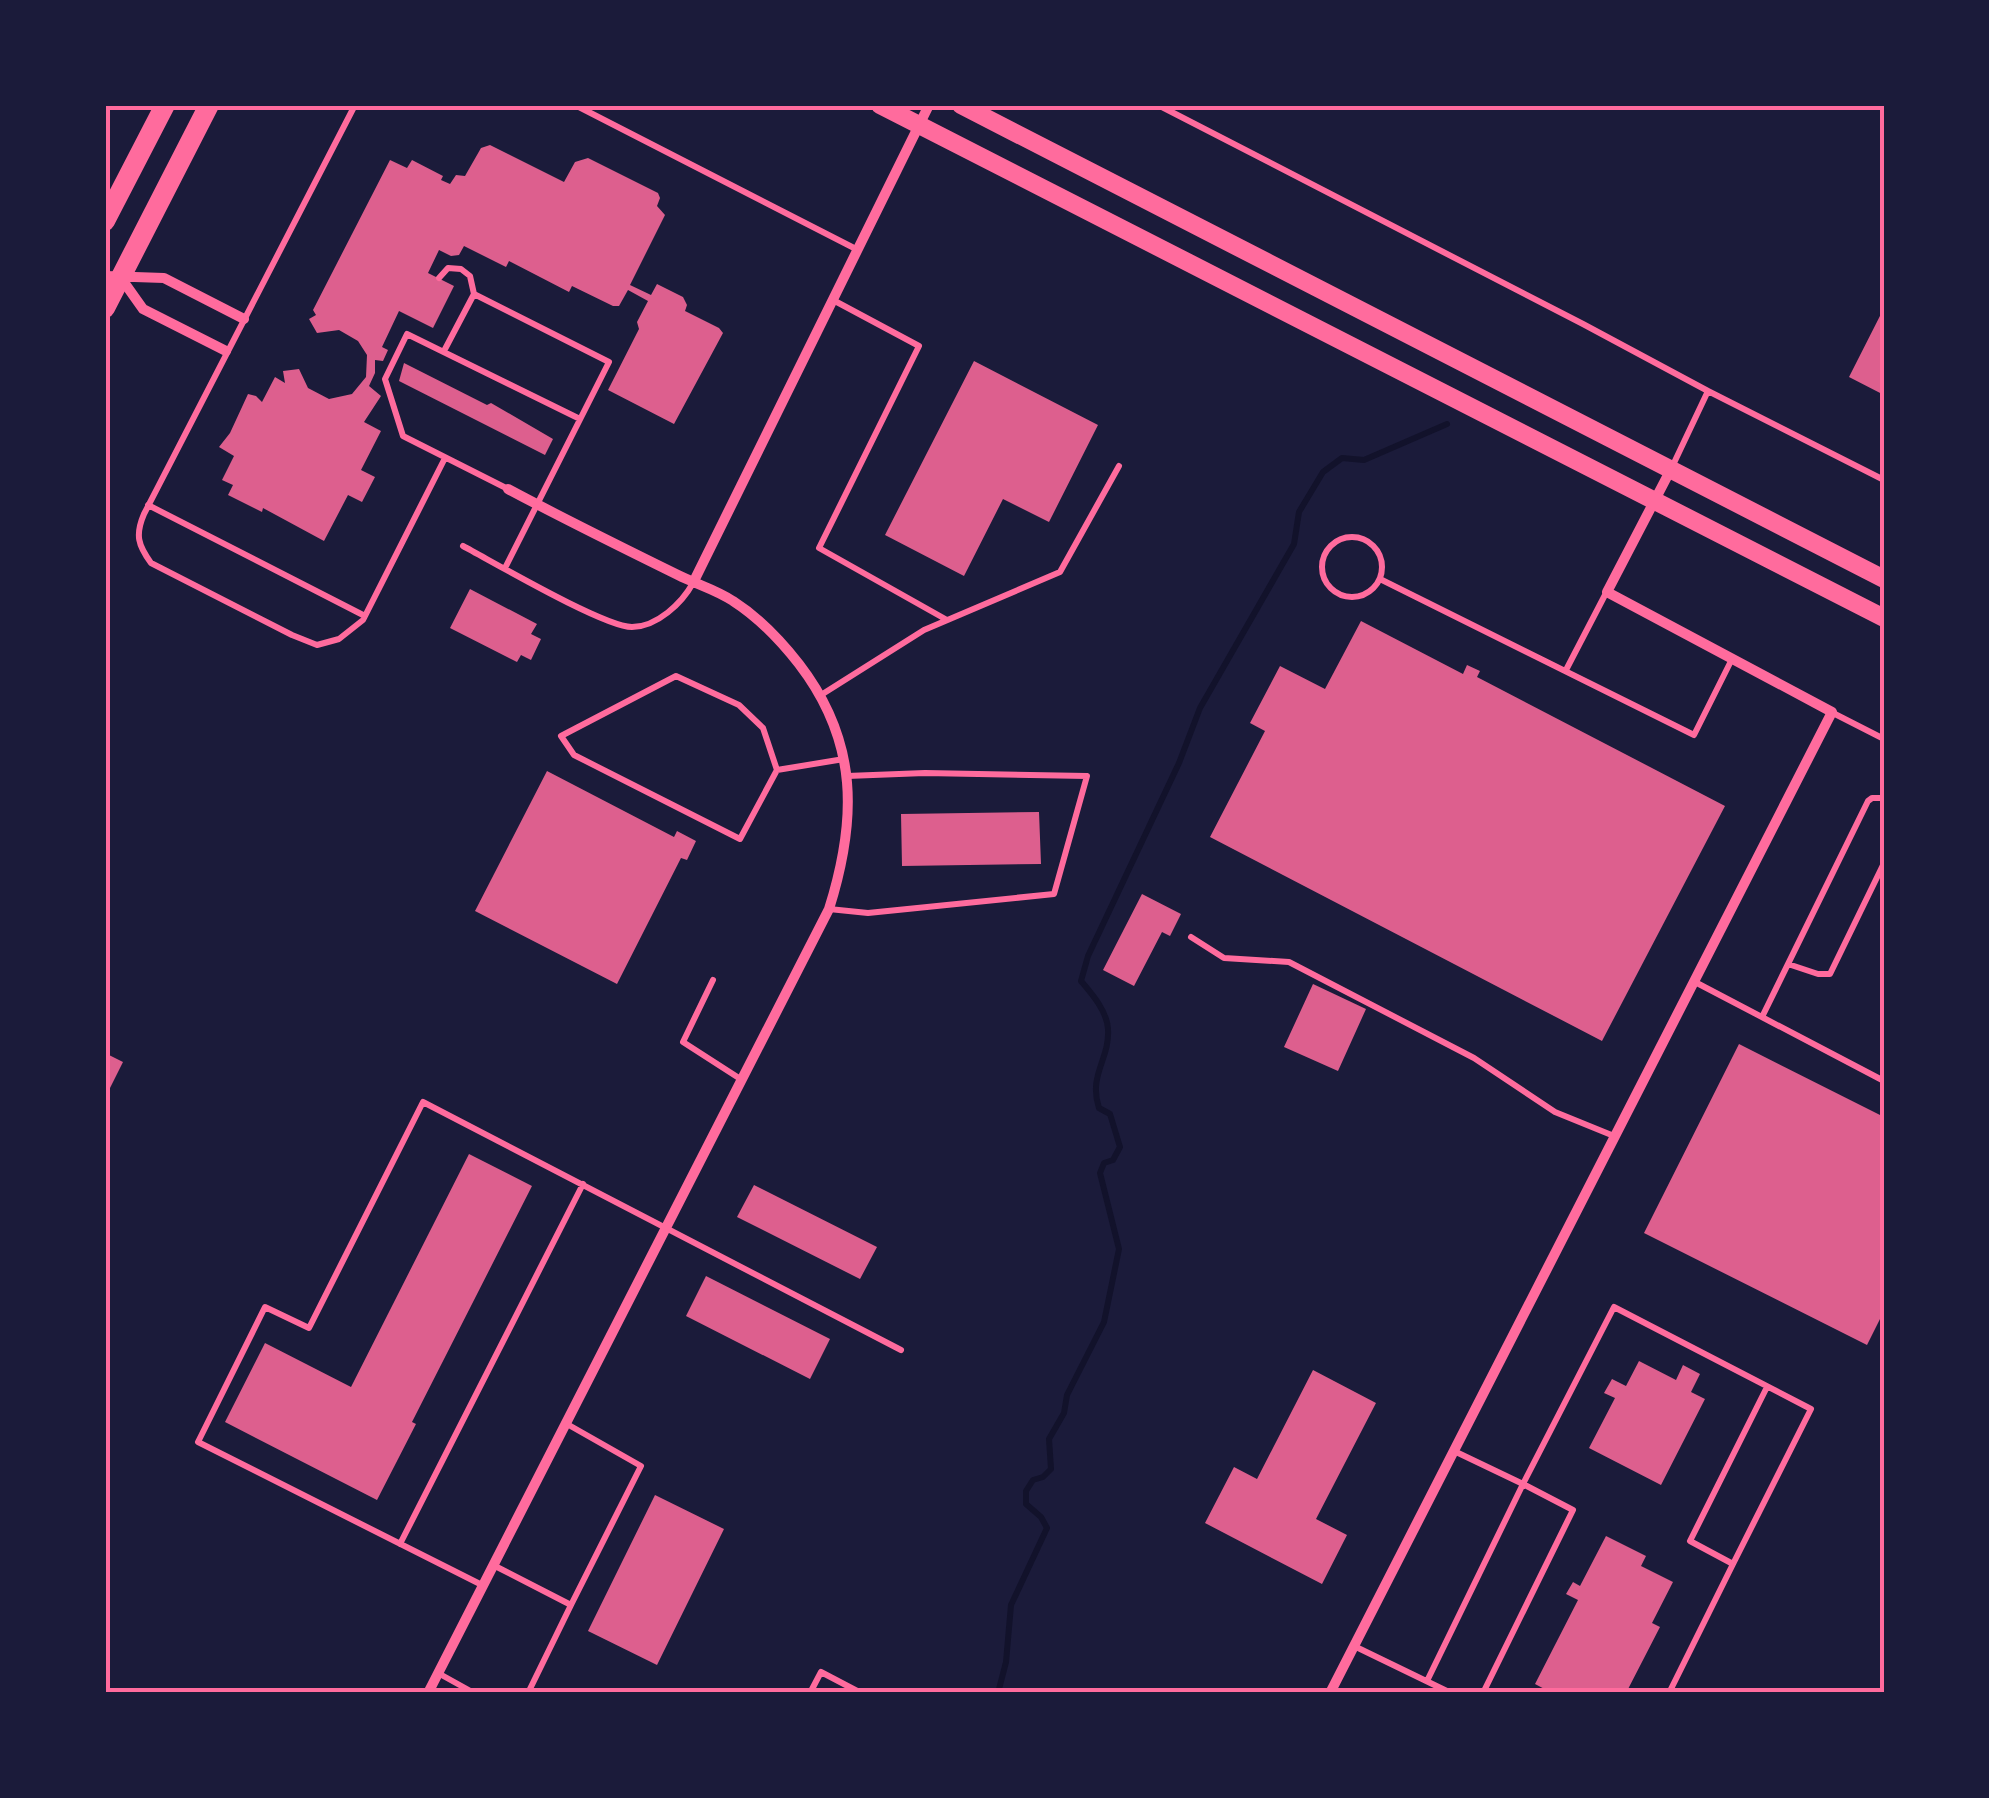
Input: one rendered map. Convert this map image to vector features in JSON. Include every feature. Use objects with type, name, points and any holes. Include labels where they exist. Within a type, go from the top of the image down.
[{"type":"highway","points":[[105,221],[164,105]]},
{"type":"highway","points":[[105,308],[113,276],[209,105]]},
{"type":"main road","points":[[880,105],[1884,618]]},
{"type":"main road","points":[[961,105],[1884,579]]},
{"type":"street","points":[[693,583],[929,105]]},
{"type":"street","points":[[113,276],[164,278],[244,318]]},
{"type":"street","points":[[113,276],[143,309],[226,351]]},
{"type":"street","points":[[1330,1693],[1832,712],[1607,592],[1670,471]]},
{"type":"street","points":[[428,1693],[829,910],[847,834],[846,759],[820,696],[787,649],[732,599],[508,488]]},
{"type":"lane","points":[[355,105],[148,505],[139,527],[138,546],[151,562],[239,608],[317,644],[340,640],[365,616],[445,458]]},
{"type":"lane","points":[[575,105],[856,249]]},
{"type":"lane","points":[[1158,105],[1884,480]]},
{"type":"lane","points":[[440,278],[448,268],[461,269],[470,276],[474,294],[444,352]]},
{"type":"lane","points":[[474,294],[609,362],[504,568]]},
{"type":"lane","points":[[832,300],[919,346],[819,548],[947,620]]},
{"type":"lane","points":[[508,488],[403,436],[385,379],[407,334],[580,419]]},
{"type":"lane","points":[[1670,471],[1708,392]]},
{"type":"lane","points":[[820,696],[924,630],[1060,572],[1118,466]]},
{"type":"lane","points":[[148,505],[365,616]]},
{"type":"lane","points":[[1361,538],[1378,551],[1382,560],[1380,578],[1364,595],[1336,593],[1324,578],[1323,560],[1327,551],[1342,539],[1361,538]]},
{"type":"lane","points":[[463,546],[617,625],[631,628],[646,626],[683,601],[693,583]]},
{"type":"lane","points":[[1380,578],[1694,735],[1732,659]]},
{"type":"lane","points":[[1566,670],[1607,592]]},
{"type":"lane","points":[[676,676],[738,706],[763,728],[777,770],[740,839],[574,755],[561,736],[676,676]]},
{"type":"lane","points":[[1832,712],[1884,739]]},
{"type":"lane","points":[[777,770],[846,759]]},
{"type":"lane","points":[[829,910],[868,913],[1054,894],[1087,776],[848,776]]},
{"type":"lane","points":[[1762,1018],[1868,802],[1884,798]]},
{"type":"lane","points":[[1788,964],[1830,974],[1884,863]]},
{"type":"lane","points":[[1191,937],[1224,958],[1289,962],[1474,1058],[1554,1112],[1615,1136]]},
{"type":"lane","points":[[713,980],[683,1042],[743,1081]]},
{"type":"lane","points":[[1694,982],[1884,1081]]},
{"type":"lane","points":[[484,1586],[198,1442],[265,1306],[309,1328],[423,1102],[901,1350]]},
{"type":"lane","points":[[400,1544],[583,1184]]},
{"type":"lane","points":[[1427,1681],[1614,1307],[1810,1409],[1669,1693]]},
{"type":"lane","points":[[1733,1564],[1690,1541],[1766,1386]]},
{"type":"lane","points":[[528,1693],[641,1466],[567,1424]]},
{"type":"lane","points":[[1454,1451],[1574,1510],[1483,1693]]},
{"type":"lane","points":[[495,1566],[571,1604]]},
{"type":"lane","points":[[1354,1646],[1451,1693]]},
{"type":"lane","points":[[810,1693],[821,1672],[861,1693]]},
{"type":"lane","points":[[438,1673],[474,1693]]},
{"type":"building","points":[[490,145],[564,182],[575,162],[588,158],[658,193],[657,206],[665,215],[630,285],[651,295],[657,284],[683,297],[685,311],[723,333],[674,424],[608,390],[639,329],[637,322],[648,301],[628,290],[619,306],[613,306],[572,286],[569,292],[509,261],[506,267],[464,246],[459,255],[439,250],[428,273],[454,286],[433,328],[399,311],[382,347],[388,350],[383,361],[375,360],[369,386],[381,396],[364,422],[381,431],[361,470],[375,477],[362,502],[348,495],[324,541],[263,508],[262,512],[228,495],[233,485],[222,480],[234,456],[219,447],[248,394],[262,402],[275,377],[285,383],[283,371],[299,369],[308,388],[329,399],[352,394],[366,377],[367,355],[358,341],[339,330],[317,333],[309,319],[316,315],[313,310],[390,160],[407,168],[412,160],[443,176],[441,180],[450,184],[456,175],[465,176],[481,148]]},
{"type":"building","points":[[1884,308],[1884,395],[1849,377]]},
{"type":"building","points":[[974,361],[1098,425],[1049,522],[1003,499],[964,576],[885,535]]},
{"type":"building","points":[[404,363],[487,405],[491,403],[553,439],[545,455],[399,381]]},
{"type":"building","points":[[470,589],[537,624],[531,634],[541,639],[531,660],[521,655],[517,662],[450,628]]},
{"type":"building","points":[[1361,621],[1463,674],[1467,665],[1480,671],[1477,677],[1725,806],[1602,1041],[1210,837],[1265,731],[1250,723],[1280,666],[1325,689]]},
{"type":"building","points":[[547,771],[674,837],[677,831],[696,841],[687,860],[681,858],[617,984],[475,911]]},
{"type":"building","points":[[1039,812],[1041,864],[902,866],[901,814]]},
{"type":"building","points":[[1142,894],[1181,914],[1170,936],[1162,932],[1134,986],[1103,970]]},
{"type":"building","points":[[1313,984],[1366,1009],[1338,1071],[1284,1047]]},
{"type":"building","points":[[1739,1044],[1884,1117],[1884,1311],[1867,1345],[1644,1233]]},
{"type":"building","points":[[105,1053],[123,1062],[105,1098]]},
{"type":"building","points":[[469,1154],[532,1186],[412,1422],[416,1424],[377,1500],[225,1422],[265,1343],[351,1387]]},
{"type":"building","points":[[754,1185],[877,1247],[860,1279],[737,1217]]},
{"type":"building","points":[[706,1276],[830,1339],[810,1379],[686,1316]]},
{"type":"building","points":[[1639,1361],[1676,1380],[1683,1365],[1700,1374],[1691,1392],[1705,1399],[1661,1485],[1589,1448],[1615,1398],[1604,1393],[1612,1379],[1626,1386]]},
{"type":"building","points":[[1313,1370],[1376,1403],[1316,1519],[1347,1535],[1322,1584],[1205,1523],[1234,1467],[1257,1479]]},
{"type":"building","points":[[655,1495],[724,1529],[657,1665],[588,1631]]},
{"type":"building","points":[[1606,1536],[1646,1556],[1641,1566],[1673,1582],[1652,1623],[1660,1627],[1626,1693],[1552,1693],[1535,1684],[1578,1600],[1566,1594],[1573,1582],[1580,1586]]},
{"type":"waterway","points":[[998,1693],[1006,1662],[1011,1605],[1047,1528],[1026,1504],[1026,1491],[1033,1480],[1051,1469],[1049,1439],[1104,1322],[1119,1249],[1100,1173],[1120,1147],[1110,1114],[1099,1108],[1096,1096],[1108,1029],[1102,1009],[1081,981],[1088,956],[1179,763],[1200,708],[1294,544],[1299,512],[1323,472],[1342,458],[1364,460],[1447,424]]}]
